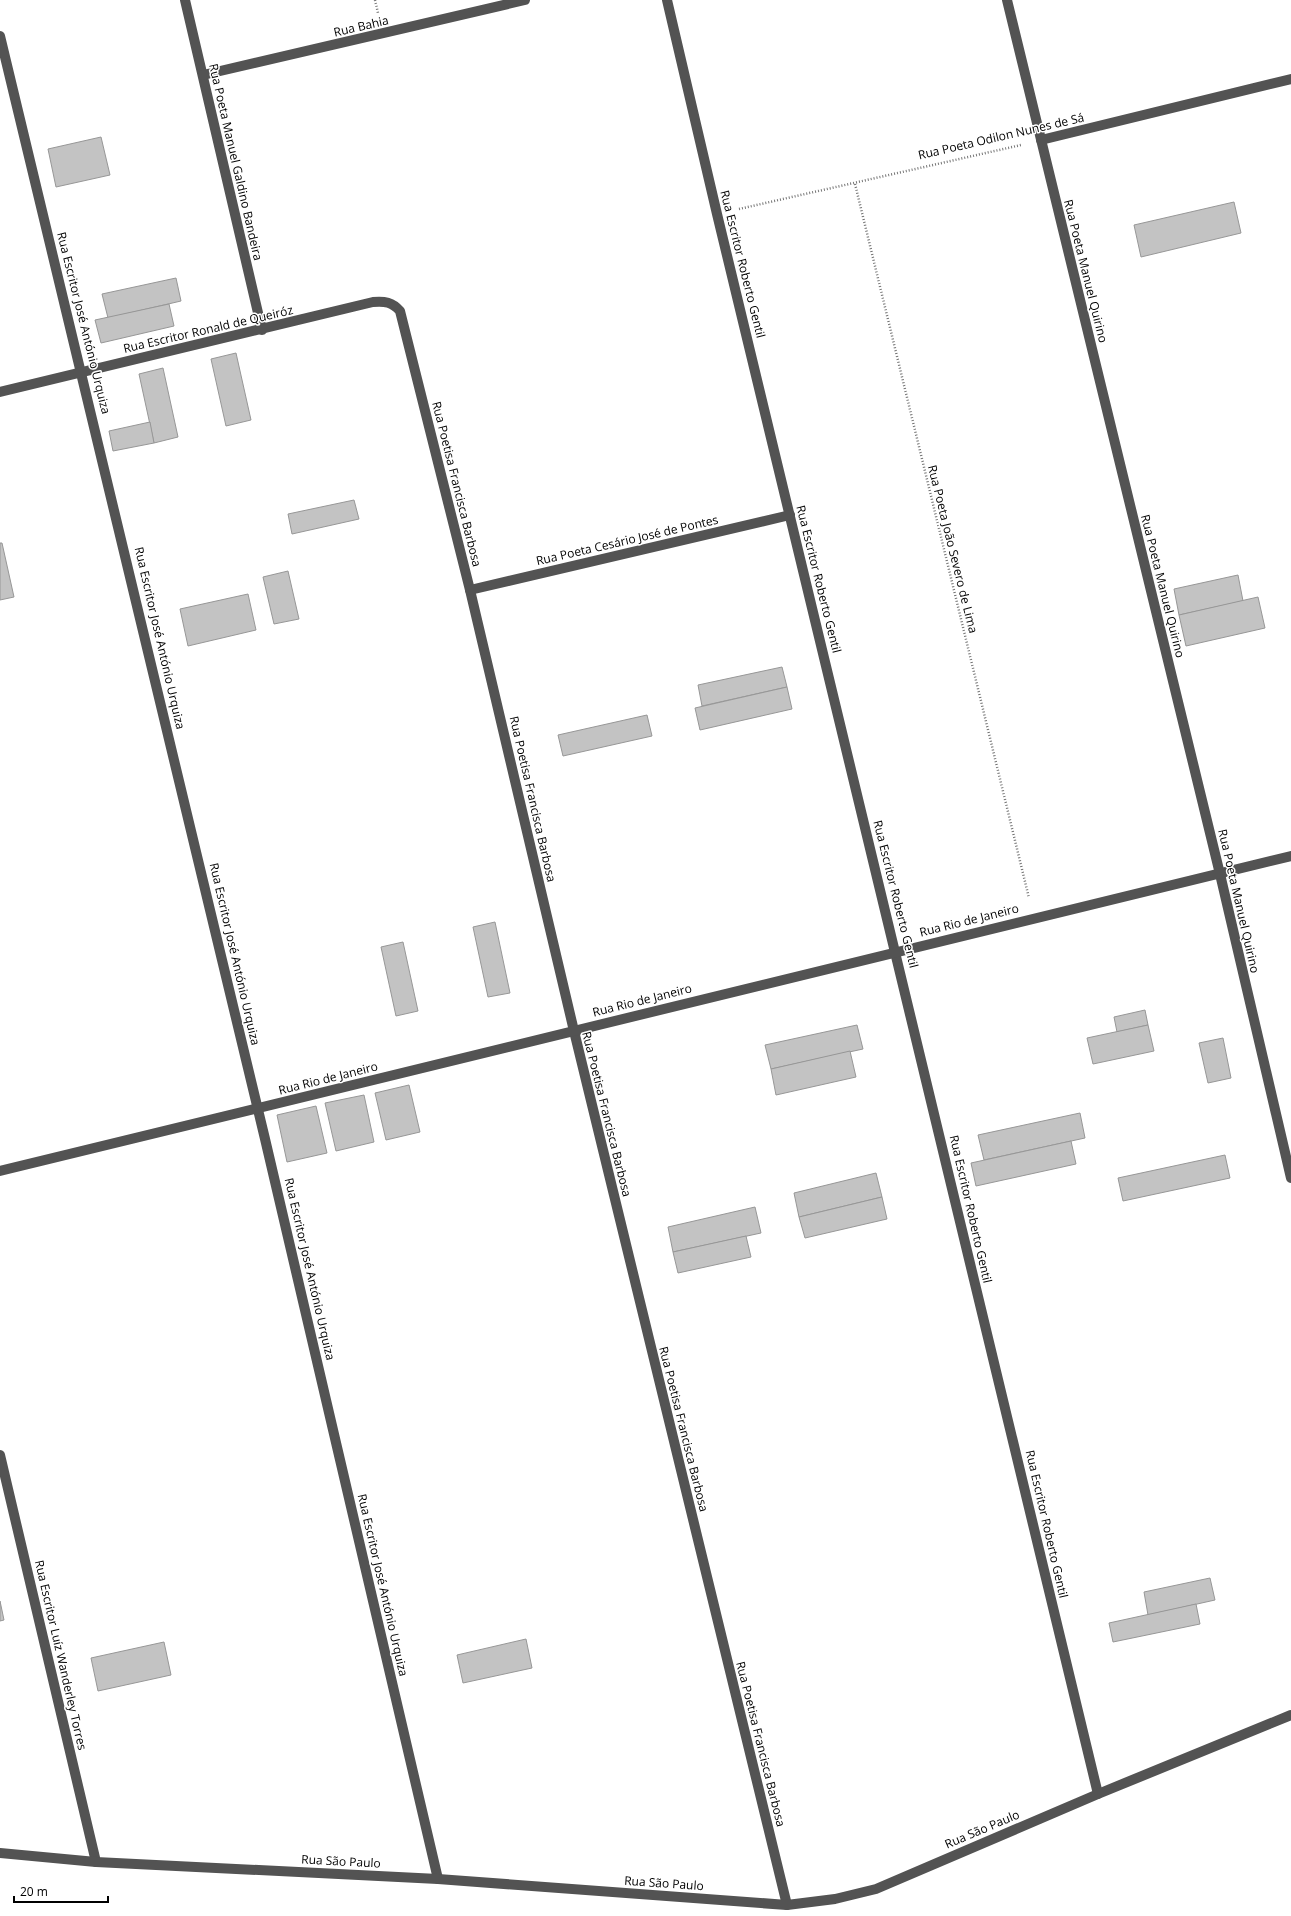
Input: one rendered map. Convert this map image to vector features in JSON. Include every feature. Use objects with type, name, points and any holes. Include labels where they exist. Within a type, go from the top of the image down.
[{"type":"street","name":"Rua Poeta Manuel Galdino Bandeira","points":[[185,0],[262,330]]},
{"type":"street","name":"Rua Bahia","points":[[202,75],[525,0]]},
{"type":"street","name":"Rua Escritor Roberto Gentil","points":[[667,0],[717,214],[896,951],[1098,1794]]},
{"type":"street","name":"Rua Poeta Manuel Quirino","points":[[1007,0],[1220,874],[1291,1178]]},
{"type":"street","name":"Rua Escritor José António Urquiza","points":[[0,36],[83,372],[259,1109],[438,1879]]},
{"type":"street","name":"Rua Poeta Odilon Nunes de Sá","points":[[1041,140],[1291,79]]},
{"type":"street","name":"Rua Escritor Ronald de Queiróz","points":[[0,392],[384,301],[394,304],[400,311],[405,329]]},
{"type":"street","name":"Rua Poetisa Francisca Barbosa","points":[[405,329],[470,590],[574,1031],[787,1905]]},
{"type":"street","name":"Rua Poeta Cesário José de Pontes","points":[[470,590],[790,515]]},
{"type":"street","name":"Rua Rio de Janeiro","points":[[0,1171],[259,1109],[896,951],[1291,856]]},
{"type":"street","name":"Rua Escritor Luíz Wanderley Torres","points":[[0,1455],[96,1862]]},
{"type":"street","name":"Rua São Paulo","points":[[0,1853],[96,1862],[438,1879],[787,1905],[835,1899],[876,1889],[1098,1794],[1291,1715]]},
{"type":"path","name":"Rua Poeta Odilon Nunes de Sá","points":[[717,214],[856,184],[1041,140]]},
{"type":"path","name":"Rua Poeta João Severo de Lima","points":[[856,184],[1034,918]]},
{"type":"building","points":[[101,137],[110,175],[56,187],[48,149]]},
{"type":"building","points":[[1234,202],[1241,233],[1141,257],[1134,225]]},
{"type":"building","points":[[176,278],[181,301],[108,318],[102,294]]},
{"type":"building","points":[[169,304],[174,326],[101,343],[95,320]]},
{"type":"building","points":[[236,353],[251,420],[226,426],[211,359]]},
{"type":"building","points":[[163,368],[178,437],[154,443],[139,374]]},
{"type":"building","points":[[150,422],[154,443],[113,451],[109,431]]},
{"type":"building","points":[[354,500],[359,519],[292,534],[288,514]]},
{"type":"building","points":[[0,543],[2,543],[14,597],[0,600]]},
{"type":"building","points":[[288,571],[299,619],[274,624],[263,577]]},
{"type":"building","points":[[1238,575],[1243,601],[1179,615],[1174,589]]},
{"type":"building","points":[[248,594],[256,630],[188,646],[180,609]]},
{"type":"building","points":[[1258,597],[1265,628],[1186,646],[1179,615]]},
{"type":"building","points":[[782,667],[787,687],[702,706],[698,685]]},
{"type":"building","points":[[787,687],[792,709],[700,730],[695,708]]},
{"type":"building","points":[[647,715],[652,736],[563,756],[558,735]]},
{"type":"building","points":[[495,922],[510,993],[488,997],[473,927]]},
{"type":"building","points":[[403,942],[418,1011],[396,1016],[381,947]]},
{"type":"building","points":[[1145,1010],[1148,1025],[1117,1032],[1114,1017]]},
{"type":"building","points":[[857,1025],[863,1049],[771,1069],[765,1045]]},
{"type":"building","points":[[1148,1025],[1154,1051],[1093,1064],[1087,1038]]},
{"type":"building","points":[[1223,1038],[1231,1078],[1208,1083],[1199,1043]]},
{"type":"building","points":[[850,1051],[856,1077],[776,1095],[771,1069]]},
{"type":"building","points":[[409,1085],[420,1132],[386,1140],[375,1093]]},
{"type":"building","points":[[364,1095],[374,1142],[336,1151],[325,1103]]},
{"type":"building","points":[[316,1106],[327,1153],[287,1162],[277,1115]]},
{"type":"building","points":[[1080,1113],[1085,1138],[984,1160],[978,1135]]},
{"type":"building","points":[[1071,1141],[1076,1164],[976,1186],[971,1163]]},
{"type":"building","points":[[1225,1155],[1230,1178],[1123,1201],[1118,1178]]},
{"type":"building","points":[[876,1173],[882,1197],[799,1217],[794,1193]]},
{"type":"building","points":[[882,1197],[887,1219],[805,1238],[799,1217]]},
{"type":"building","points":[[755,1207],[761,1233],[673,1252],[668,1227]]},
{"type":"building","points":[[746,1236],[751,1257],[678,1273],[673,1252]]},
{"type":"building","points":[[1210,1578],[1215,1600],[1148,1615],[1144,1592]]},
{"type":"building","points":[[0,1601],[4,1620],[0,1621]]},
{"type":"building","points":[[1196,1604],[1200,1624],[1113,1642],[1109,1623]]},
{"type":"building","points":[[526,1639],[532,1668],[463,1683],[457,1655]]},
{"type":"building","points":[[164,1642],[171,1675],[98,1691],[91,1658]]}]
